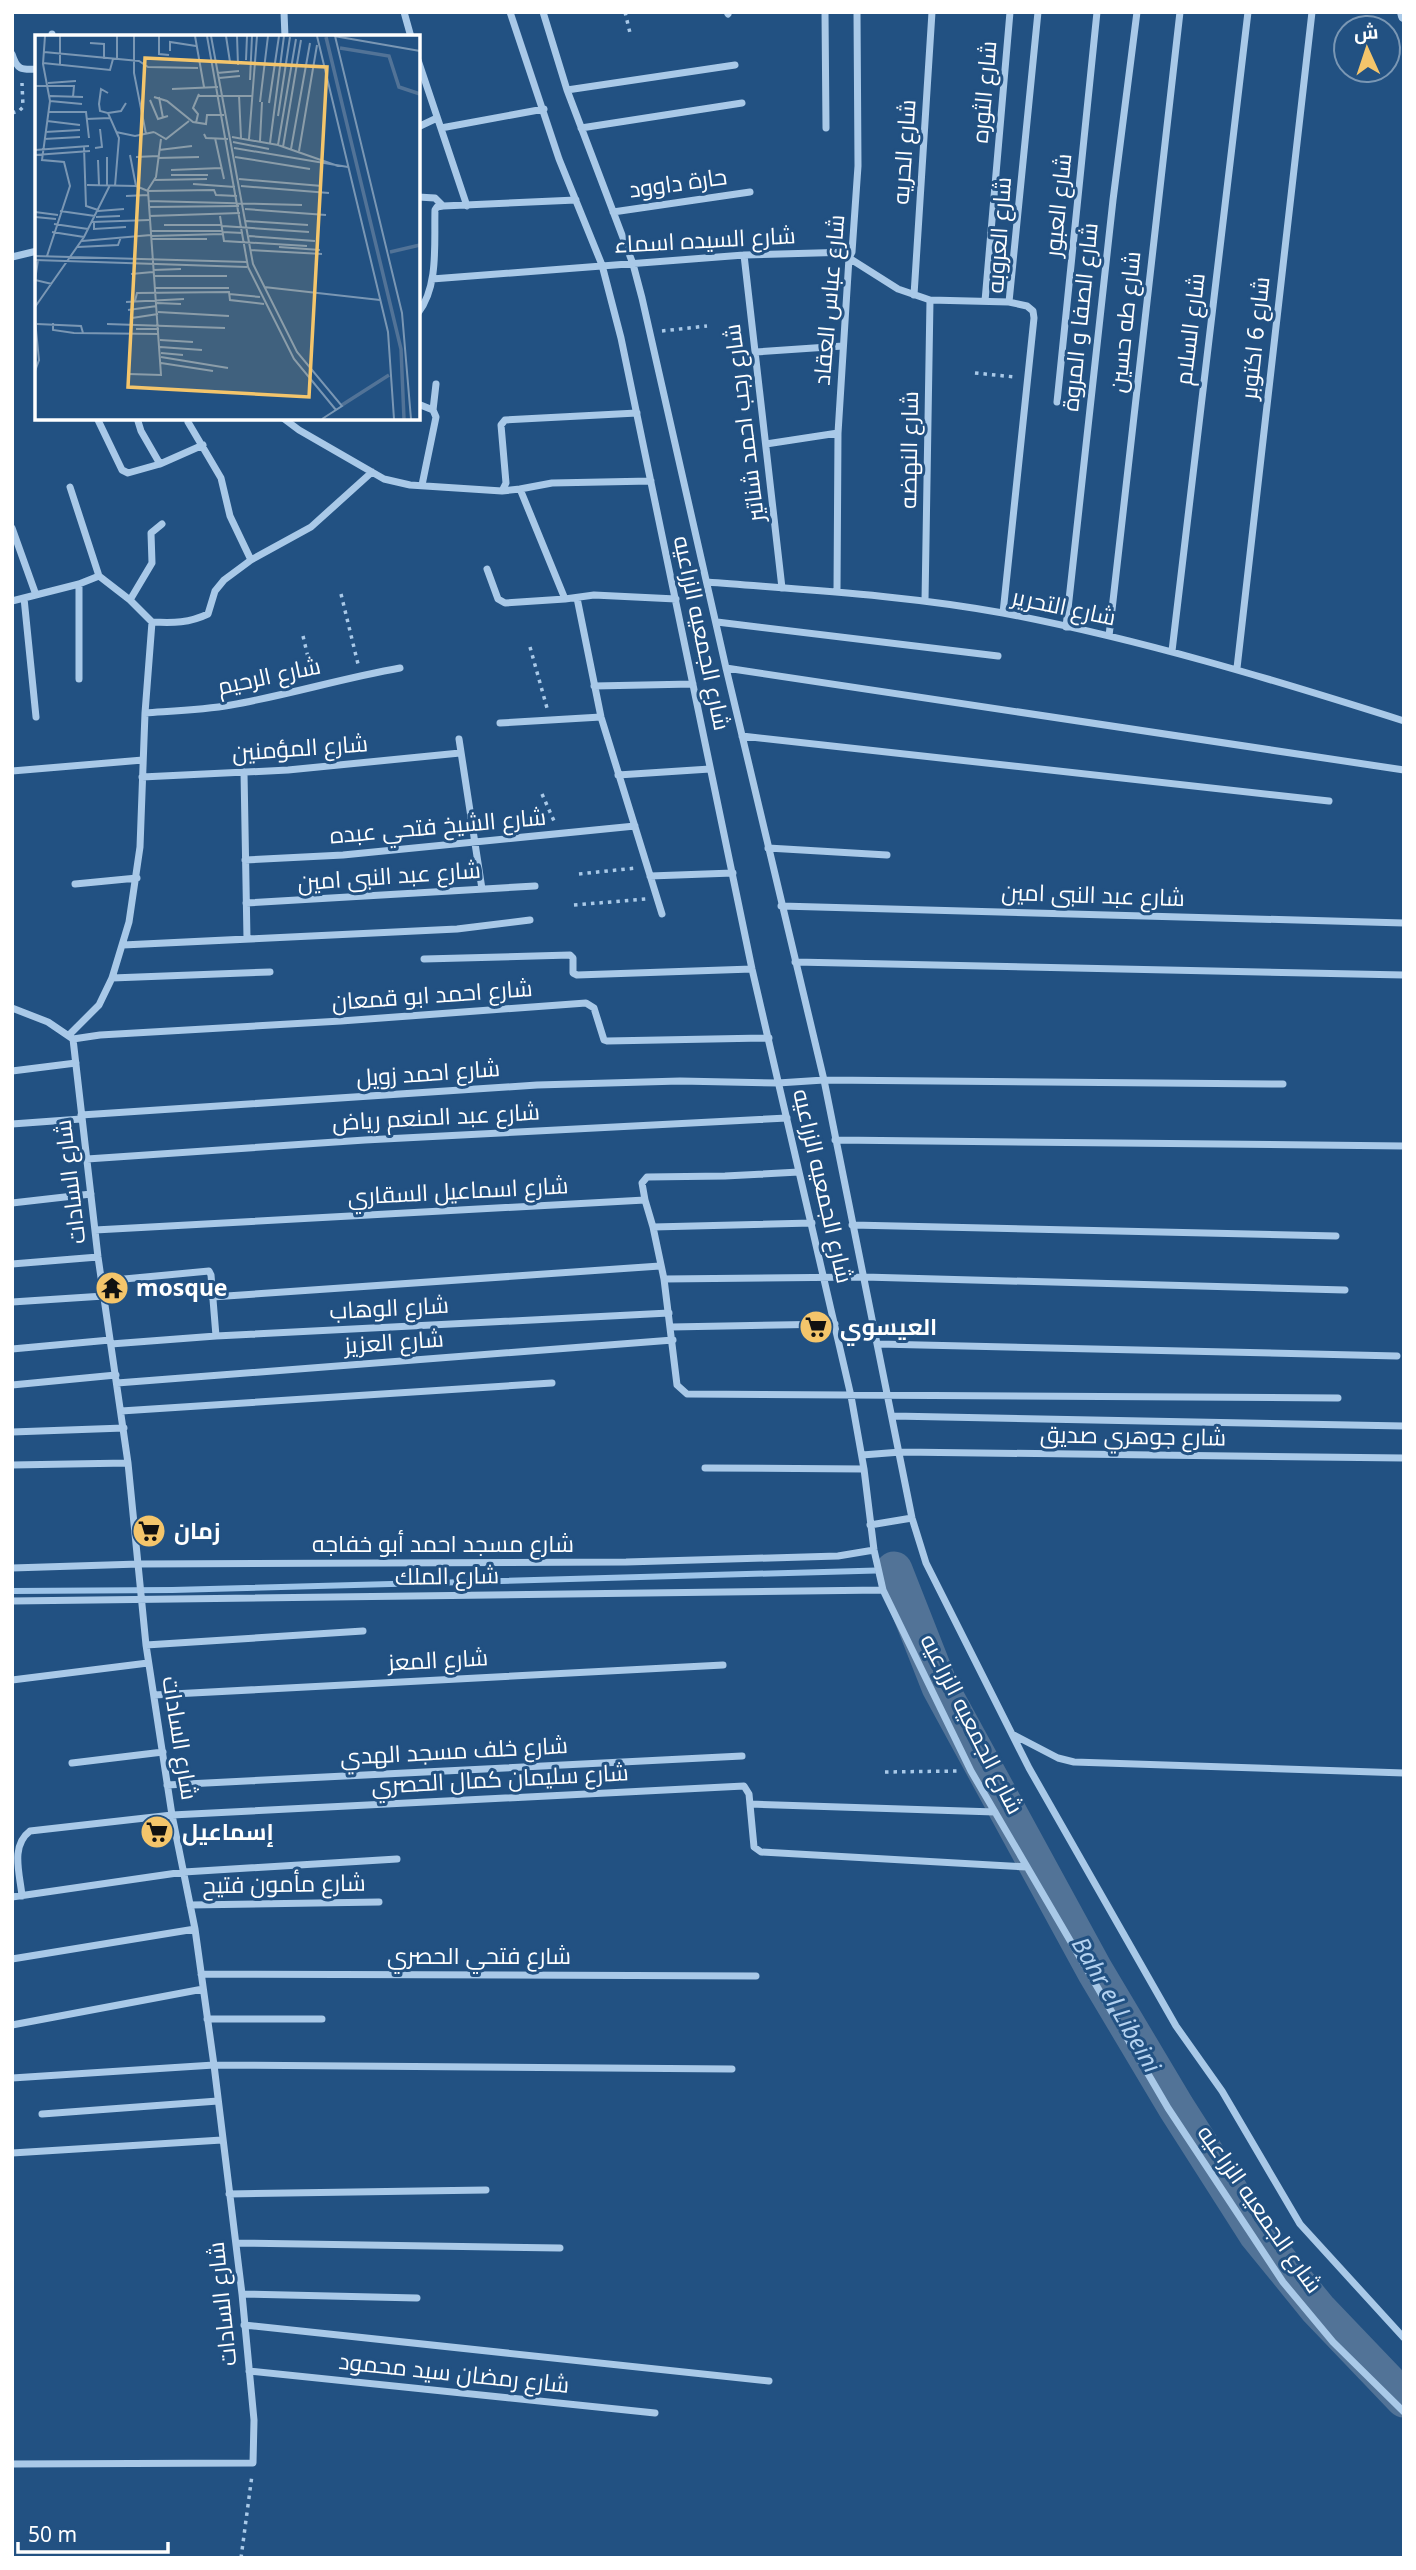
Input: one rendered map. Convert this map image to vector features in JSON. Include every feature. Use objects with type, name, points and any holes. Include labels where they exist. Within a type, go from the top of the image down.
[{"type":"street","points":[[284,12],[285,35]]},
{"type":"street","points":[[404,12],[410,35]]},
{"type":"street","name":"شارع الجمعيه الزراعيه","points":[[510,12],[576,200],[602,265],[619,327],[752,970],[851,1396],[862,1455],[873,1550],[883,1590],[971,1771],[1168,2108],[1283,2282],[1333,2342],[1404,2412]]},
{"type":"street","name":"شارع الجمعيه الزراعيه","points":[[543,12],[567,90],[633,264],[781,906],[824,1080],[901,1452],[912,1518],[926,1563],[1011,1734],[1176,2026],[1222,2091],[1288,2206],[1314,2241],[1404,2338]]},
{"type":"street","points":[[825,12],[826,128]]},
{"type":"street","name":"شارع عباس العقاد","points":[[837,591],[838,433],[858,177],[858,12]]},
{"type":"street","name":"شارع الحريه","points":[[914,295],[932,12]]},
{"type":"street","name":"شارع الثوره","points":[[985,301],[1010,12]]},
{"type":"street","name":"شارع العروبه","points":[[1003,613],[1033,311],[1027,306],[1009,302],[1038,12]]},
{"type":"street","name":"شارع العبور","points":[[1057,402],[1097,12]]},
{"type":"street","name":"شارع الصفا و المروة","points":[[1066,627],[1112,201],[1136,12]]},
{"type":"street","name":"شارع طه حسين","points":[[1109,636],[1180,12]]},
{"type":"street","name":"شارع السلام","points":[[1172,651],[1248,12]]},
{"type":"street","name":"شارع 6 اكتوبر","points":[[1237,668],[1312,12]]},
{"type":"street","points":[[12,54],[18,68],[35,69]]},
{"type":"street","points":[[567,90],[735,65]]},
{"type":"street","points":[[420,66],[467,206]]},
{"type":"street","points":[[581,128],[743,103]]},
{"type":"street","points":[[441,128],[544,109]]},
{"type":"street","points":[[420,126],[437,118]]},
{"type":"street","name":"حارة داوود","points":[[612,212],[750,192]]},
{"type":"street","points":[[420,197],[435,198],[443,206]]},
{"type":"street","points":[[420,310],[427,301],[432,279],[437,207],[576,200]]},
{"type":"street","points":[[12,257],[35,251]]},
{"type":"street","name":"شارع السيده اسماء","points":[[432,279],[744,255],[850,255]]},
{"type":"street","name":"شارع رجب احمد شناتير","points":[[744,255],[760,415],[766,444],[782,588]]},
{"type":"street","points":[[850,255],[898,289],[930,300],[1009,302]]},
{"type":"street","name":"شارع النهضه","points":[[925,601],[930,300]]},
{"type":"street","points":[[755,352],[843,346]]},
{"type":"street","points":[[422,485],[436,418],[433,410],[436,384]]},
{"type":"street","points":[[420,405],[433,410]]},
{"type":"street","points":[[502,491],[506,483],[501,425],[505,419],[637,413]]},
{"type":"street","points":[[98,420],[124,472],[131,473],[160,464],[204,445]]},
{"type":"street","points":[[137,420],[160,464]]},
{"type":"street","points":[[286,420],[372,472],[397,483],[502,491],[552,483],[651,481]]},
{"type":"street","points":[[188,422],[204,445],[221,478],[230,516],[251,560]]},
{"type":"street","points":[[766,444],[838,433]]},
{"type":"street","points":[[70,487],[99,576],[131,600],[152,622],[185,623],[208,614],[215,591],[224,580],[251,560],[312,527],[372,472]]},
{"type":"street","points":[[520,489],[565,599]]},
{"type":"street","points":[[131,600],[152,563],[150,533],[162,524]]},
{"type":"street","points":[[12,528],[36,595]]},
{"type":"street","points":[[487,569],[501,601],[565,599],[594,595],[676,599]]},
{"type":"street","points":[[12,601],[79,584],[99,576]]},
{"type":"street","name":"شارع التحرير","points":[[707,582],[837,591],[1003,613],[1237,668],[1404,721]]},
{"type":"street","points":[[79,584],[79,679]]},
{"type":"street","points":[[24,598],[36,717]]},
{"type":"street","points":[[577,598],[601,717],[662,914]]},
{"type":"street","points":[[12,1008],[48,1022],[71,1037],[99,1005],[112,978],[123,944],[137,878],[152,622]]},
{"type":"street","points":[[717,622],[998,656]]},
{"type":"street","name":"شارع الرحيم","points":[[145,713],[229,706],[400,668]]},
{"type":"street","points":[[726,668],[1404,769]]},
{"type":"street","points":[[594,686],[693,684]]},
{"type":"street","points":[[500,723],[601,717]]},
{"type":"street","points":[[742,736],[1329,801]]},
{"type":"street","points":[[459,739],[482,889]]},
{"type":"street","name":"شارع المؤمنين","points":[[142,777],[332,767],[460,753]]},
{"type":"street","points":[[12,771],[143,760]]},
{"type":"street","points":[[618,775],[710,769]]},
{"type":"street","points":[[244,772],[247,939]]},
{"type":"street","name":"شارع الشيخ فتحي عبده","points":[[245,860],[343,855],[635,826]]},
{"type":"street","points":[[768,848],[887,855]]},
{"type":"street","points":[[649,872],[733,873]]},
{"type":"street","points":[[75,884],[137,878]]},
{"type":"street","name":"شارع عبد النبى امين","points":[[246,903],[534,886]]},
{"type":"street","name":"شارع عبد النبى امين","points":[[781,906],[1404,923]]},
{"type":"street","points":[[123,944],[457,929],[530,919]]},
{"type":"street","points":[[424,959],[570,955],[573,958],[573,972],[577,975],[752,970]]},
{"type":"street","points":[[795,962],[1404,975]]},
{"type":"street","points":[[112,978],[270,972]]},
{"type":"street","name":"شارع احمد ابو قمعان","points":[[71,1037],[586,1003],[594,1008],[602,1035],[607,1041],[768,1038]]},
{"type":"street","name":"شارع السادات","points":[[71,1037],[75,1049],[98,1257],[124,1429],[148,1663],[172,1815],[195,1929],[214,2065],[242,2294],[254,2420],[253,2463]]},
{"type":"street","points":[[12,1071],[76,1063]]},
{"type":"street","name":"شارع احمد زويل","points":[[12,1124],[537,1085],[680,1081],[778,1083],[824,1080],[1283,1084]]},
{"type":"street","name":"شارع عبد المنعم رياض","points":[[87,1159],[365,1140],[787,1118]]},
{"type":"street","points":[[835,1140],[1404,1146]]},
{"type":"street","points":[[799,1172],[646,1177],[642,1183],[664,1279],[677,1385],[687,1394],[1338,1398]]},
{"type":"street","points":[[12,1203],[91,1194]]},
{"type":"street","name":"شارع اسماعيل السقاري","points":[[95,1230],[645,1200]]},
{"type":"street","points":[[653,1227],[812,1223]]},
{"type":"street","points":[[852,1225],[1336,1236]]},
{"type":"street","points":[[12,1264],[98,1257]]},
{"type":"street","points":[[212,1297],[660,1266]]},
{"type":"street","points":[[103,1281],[209,1271],[212,1275],[216,1336]]},
{"type":"street","points":[[664,1279],[825,1277],[1345,1290]]},
{"type":"street","points":[[12,1302],[104,1296]]},
{"type":"street","name":"شارع الوهاب","points":[[12,1349],[669,1313]]},
{"type":"street","points":[[671,1327],[835,1324]]},
{"type":"street","name":"شارع العزيز","points":[[12,1385],[673,1340]]},
{"type":"street","points":[[878,1344],[1397,1356]]},
{"type":"street","points":[[121,1411],[552,1383]]},
{"type":"street","points":[[893,1416],[1404,1426]]},
{"type":"street","points":[[12,1432],[124,1429]]},
{"type":"street","name":"شارع جوهري صديق","points":[[862,1455],[901,1452],[1404,1458]]},
{"type":"street","points":[[12,1465],[128,1463]]},
{"type":"street","points":[[705,1468],[864,1469]]},
{"type":"street","points":[[870,1525],[912,1518]]},
{"type":"street","name":"شارع مسجد احمد أبو خفاجه","points":[[12,1568],[626,1562],[838,1556],[873,1550]]},
{"type":"street","name":"شارع الملك","points":[[12,1601],[140,1597],[883,1590]]},
{"type":"street","points":[[146,1645],[363,1631]]},
{"type":"street","points":[[12,1680],[148,1663]]},
{"type":"street","name":"شارع المعز","points":[[154,1695],[723,1665]]},
{"type":"street","points":[[1011,1734],[1058,1758],[1074,1762],[1404,1773]]},
{"type":"street","points":[[72,1763],[163,1752]]},
{"type":"street","name":"شارع خلف مسجد الهدي","points":[[167,1785],[742,1756]]},
{"type":"street","name":"شارع سليمان كمال الحصري","points":[[172,1815],[744,1786],[749,1794],[750,1804]]},
{"type":"street","points":[[995,1812],[750,1804],[755,1850],[1027,1867]]},
{"type":"street","points":[[22,1896],[18,1848],[22,1837],[30,1831],[172,1815]]},
{"type":"street","points":[[12,1897],[184,1872],[397,1859]]},
{"type":"street","name":"شارع مأمون فتيح","points":[[190,1905],[379,1902]]},
{"type":"street","points":[[12,1959],[195,1929]]},
{"type":"street","name":"شارع فتحي الحصري","points":[[201,1974],[756,1976]]},
{"type":"street","points":[[12,2025],[203,1989]]},
{"type":"street","points":[[207,2019],[322,2019]]},
{"type":"street","points":[[12,2078],[214,2065],[732,2069]]},
{"type":"street","points":[[42,2114],[218,2101]]},
{"type":"street","points":[[12,2153],[222,2140]]},
{"type":"street","points":[[229,2194],[486,2190]]},
{"type":"street","points":[[236,2243],[560,2248]]},
{"type":"street","points":[[242,2294],[417,2298]]},
{"type":"street","points":[[244,2325],[769,2381]]},
{"type":"street","name":"شارع رمضان سيد محمود","points":[[249,2371],[655,2413]]},
{"type":"street","points":[[12,2464],[253,2463]]},
{"type":"path","points":[[625,12],[630,33]]},
{"type":"path","points":[[12,113],[23,107],[22,70]]},
{"type":"path","points":[[650,333],[707,326]]},
{"type":"path","points":[[975,373],[1028,378]]},
{"type":"path","points":[[341,594],[361,675]]},
{"type":"path","points":[[303,636],[316,687]]},
{"type":"path","points":[[530,647],[550,720]]},
{"type":"path","points":[[542,794],[559,833]]},
{"type":"path","points":[[579,874],[649,872]]},
{"type":"path","points":[[575,905],[657,898]]},
{"type":"path","points":[[885,1772],[971,1771]]},
{"type":"path","points":[[241,2558],[253,2463]]},
{"type":"waterway","points":[[12,1591],[172,1590],[894,1570]]},
{"type":"waterway","name":"Bahr el Libeini","points":[[894,1570],[940,1687],[1095,1971],[1176,2107],[1257,2234],[1318,2309],[1404,2399]]},
{"type":"place","name":"mosque","points":[[112,1288]]},
{"type":"place","name":"العيسوي","points":[[816,1327]]},
{"type":"place","name":"زمان","points":[[149,1531]]},
{"type":"place","name":"إسماعيل","points":[[157,1832]]}]
